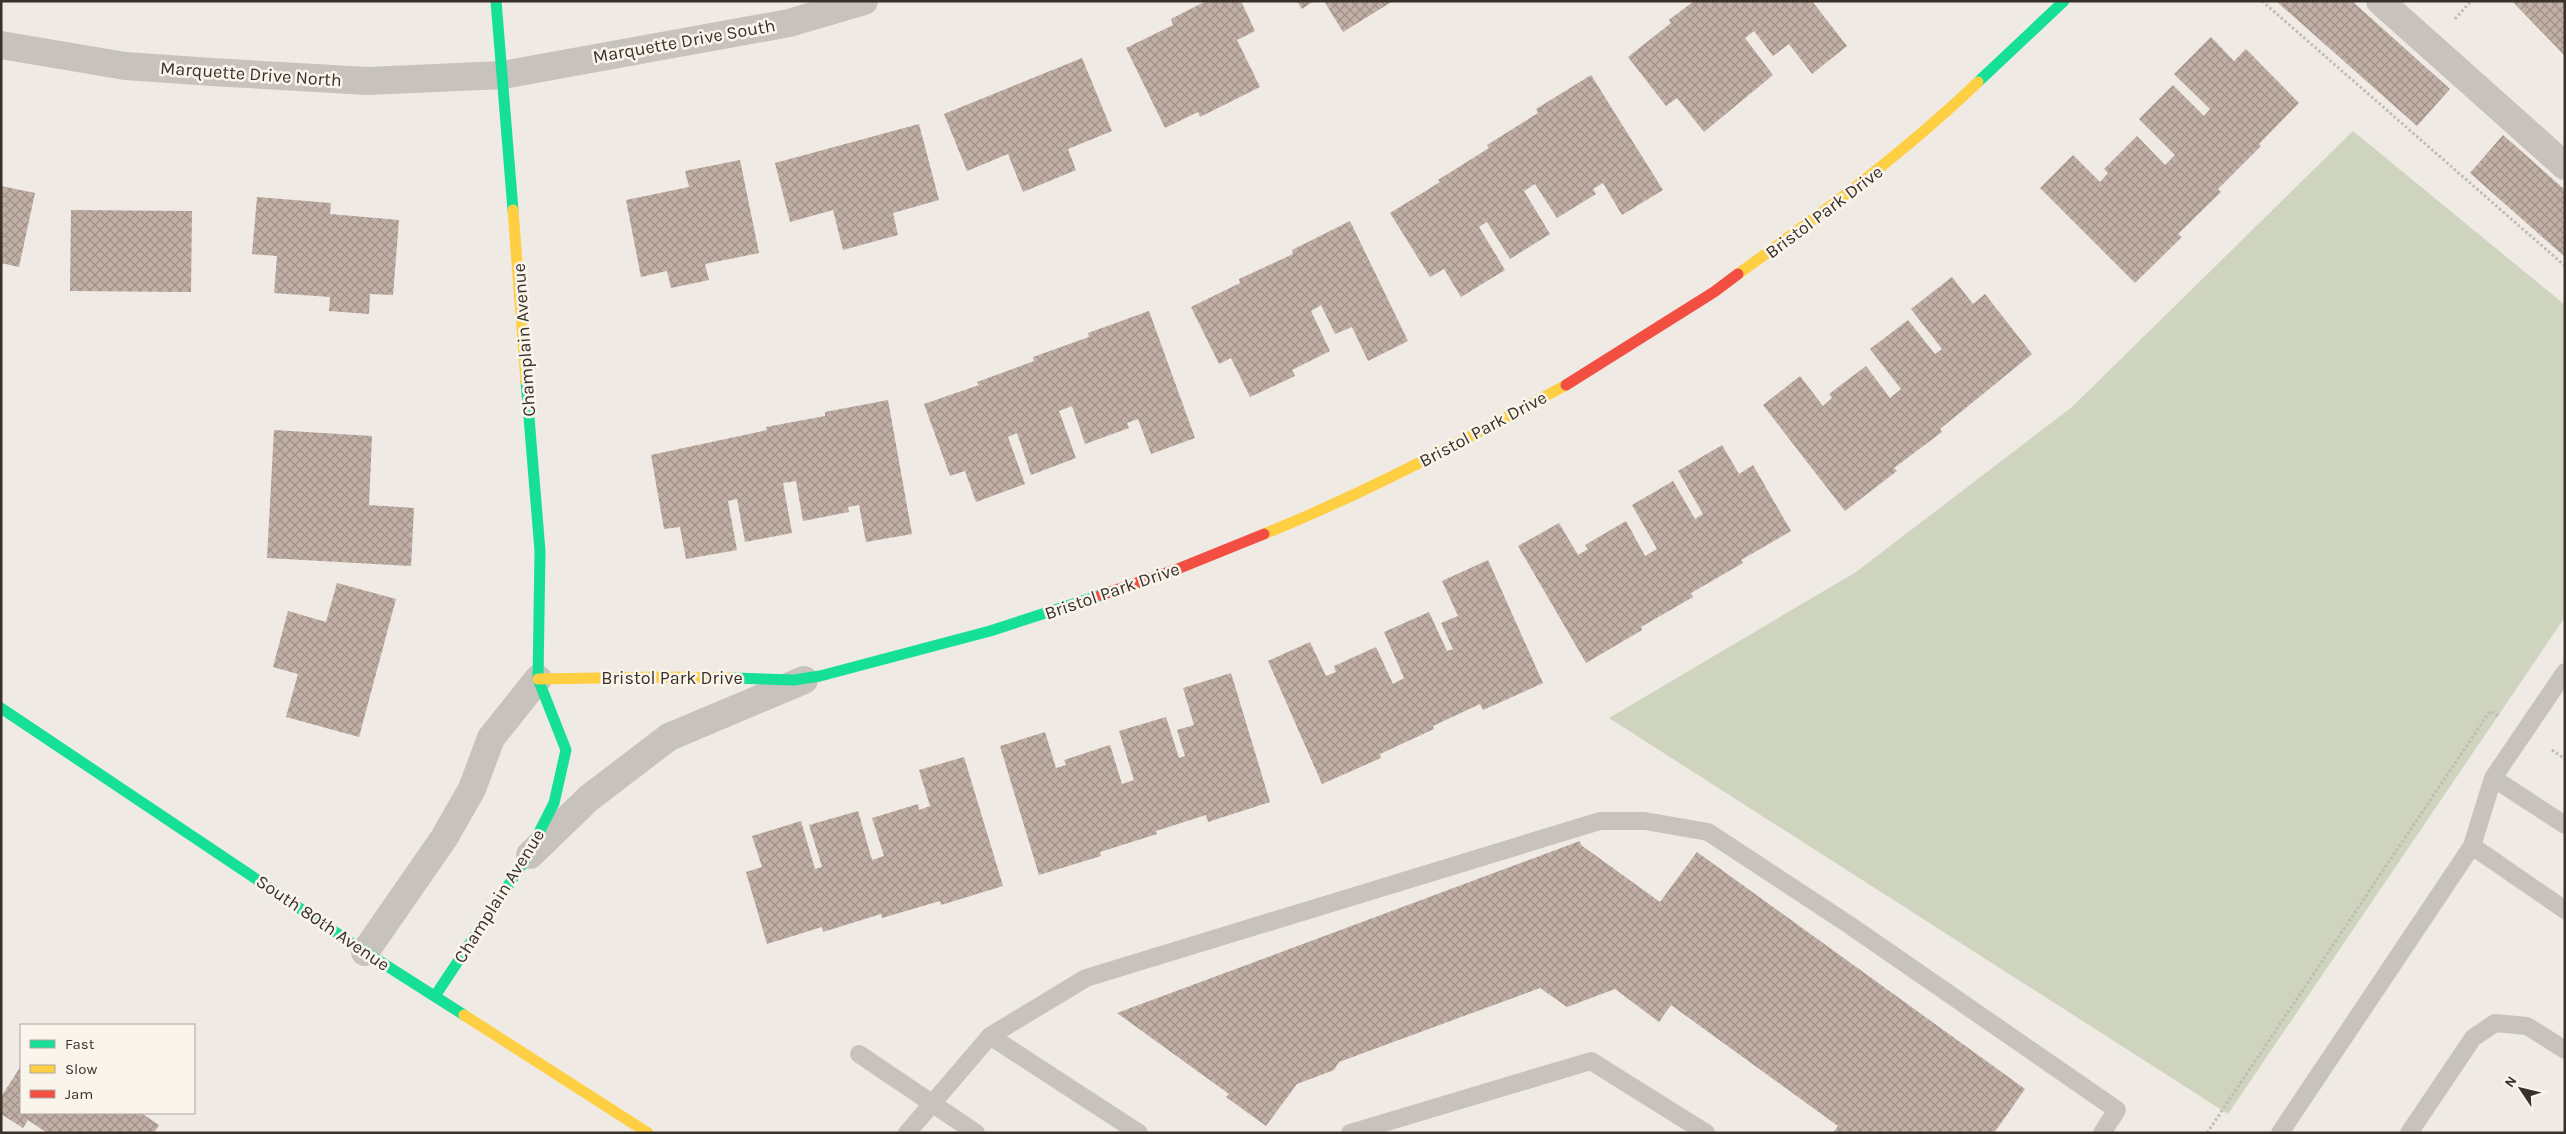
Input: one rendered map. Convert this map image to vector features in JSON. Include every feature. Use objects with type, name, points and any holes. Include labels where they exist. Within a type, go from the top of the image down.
[{"type":"street","name":"Champlain Avenue","points":[[435,996],[525,860],[554,803],[566,750],[538,678],[540,551],[496,1]]},
{"type":"street","name":"Marquette Drive South","points":[[503,75],[789,23],[864,1]]},
{"type":"street","name":"Bristol Park Drive","points":[[525,860],[589,798],[669,737],[805,679],[949,644],[1125,590],[1289,524],[1456,446],[1589,371],[1720,288],[1790,238],[1900,152],[1994,69],[2064,1]]},
{"type":"street","points":[[2380,1],[2565,166]]},
{"type":"street","name":"Marquette Drive North","points":[[1,44],[124,66],[231,73],[368,81],[503,75]]},
{"type":"street","name":"Bristol Park Drive","points":[[538,678],[682,677],[805,679]]},
{"type":"street","points":[[365,952],[444,838],[472,789],[491,738],[538,678]]},
{"type":"street","name":"South 80th Avenue","points":[[1,708],[365,952],[648,1133]]},
{"type":"lane","points":[[2280,1133],[2472,846],[2493,778],[2565,672]]},
{"type":"lane","points":[[2493,778],[2565,825]]},
{"type":"lane","points":[[907,1133],[931,1102],[990,1036],[1086,978],[1600,821],[1645,821],[1708,832],[1848,924],[2117,1110],[2102,1133]]},
{"type":"lane","points":[[2472,846],[2565,910]]},
{"type":"lane","points":[[2409,1133],[2472,1038],[2494,1023],[2527,1026],[2565,1050]]},
{"type":"lane","points":[[990,1036],[1139,1133]]},
{"type":"lane","points":[[859,1054],[976,1133]]},
{"type":"lane","points":[[1350,1133],[1592,1061],[1682,1127],[1706,1133]]},
{"type":"path","points":[[2262,1],[2565,266]]},
{"type":"path","points":[[2452,22],[2471,1]]},
{"type":"path","points":[[2207,1133],[2490,711],[2499,716]]},
{"type":"path","points":[[2551,749],[2565,759]]},
{"type":"green space","points":[[2353,131],[2565,305],[2565,617],[2228,1114],[1609,718],[1856,572],[2072,407]]},
{"type":"building","points":[[1206,1],[1241,1],[1255,31],[1237,40],[1260,87],[1200,117],[1198,112],[1165,128],[1126,48],[1173,25],[1171,19]]},
{"type":"building","points":[[1297,1],[1314,1],[1302,9]]},
{"type":"building","points":[[1324,1],[1393,1],[1343,32]]},
{"type":"building","points":[[1694,1],[1812,1],[1847,46],[1812,74],[1789,44],[1773,56],[1754,31],[1745,38],[1773,75],[1704,132],[1677,98],[1666,106],[1628,57],[1671,23],[1669,20]]},
{"type":"building","points":[[2276,1],[2352,1],[2450,89],[2417,126]]},
{"type":"building","points":[[2512,1],[2565,1],[2565,56]]},
{"type":"building","points":[[2211,37],[2234,61],[2246,49],[2299,103],[2259,144],[2261,146],[2218,189],[2221,192],[2178,234],[2182,237],[2135,283],[2040,188],[2073,155],[2100,182],[2108,173],[2104,169],[2137,136],[2165,165],[2175,155],[2139,119],[2173,85],[2204,116],[2210,109],[2174,74]]},
{"type":"building","points":[[1082,58],[1112,131],[1068,149],[1076,170],[1023,192],[1008,154],[967,171],[944,114]]},
{"type":"building","points":[[1591,75],[1663,190],[1622,215],[1603,183],[1593,189],[1596,194],[1557,218],[1535,184],[1524,191],[1550,234],[1510,259],[1487,222],[1479,227],[1505,270],[1461,297],[1444,269],[1430,277],[1390,213],[1440,182],[1438,180],[1489,148],[1487,145],[1538,113],[1536,109]]},
{"type":"building","points":[[919,124],[939,200],[893,213],[898,235],[843,250],[833,210],[790,222],[775,163]]},
{"type":"building","points":[[2503,135],[2565,190],[2565,257],[2470,173]]},
{"type":"building","points":[[740,160],[759,253],[705,264],[709,280],[671,288],[667,271],[641,277],[626,200],[689,187],[685,171]]},
{"type":"building","points":[[1,186],[35,193],[19,267],[1,263]]},
{"type":"building","points":[[257,197],[331,203],[330,214],[399,220],[393,295],[370,294],[369,314],[329,311],[330,297],[274,293],[277,256],[252,254]]},
{"type":"building","points":[[71,210],[192,211],[191,292],[70,291]]},
{"type":"building","points":[[1350,221],[1408,341],[1368,361],[1352,327],[1335,334],[1321,305],[1311,311],[1330,351],[1292,370],[1295,376],[1250,397],[1231,358],[1219,364],[1191,307],[1240,283],[1239,279],[1293,254],[1292,250]]},
{"type":"building","points":[[1952,277],[1973,304],[1985,294],[2032,354],[1940,429],[1942,432],[1894,468],[1897,471],[1845,511],[1763,405],[1800,376],[1823,406],[1832,398],[1829,394],[1866,366],[1890,398],[1901,389],[1870,349],[1908,320],[1935,354],[1942,349],[1911,309]]},
{"type":"building","points":[[1149,311],[1195,438],[1151,454],[1138,419],[1127,423],[1129,428],[1085,444],[1072,406],[1059,411],[1076,458],[1031,475],[1017,433],[1008,437],[1025,484],[976,502],[965,471],[950,476],[924,404],[979,385],[977,382],[1034,361],[1033,357],[1089,337],[1088,333]]},
{"type":"building","points":[[888,400],[912,534],[866,542],[859,505],[848,507],[849,512],[803,521],[796,481],[783,483],[792,533],[745,542],[737,499],[728,501],[737,550],[686,559],[680,527],[664,529],[651,455],[767,430],[766,427],[825,416],[825,412]]},
{"type":"building","points":[[274,430],[372,436],[369,505],[414,508],[411,566],[267,558]]},
{"type":"building","points":[[1722,445],[1739,474],[1753,465],[1791,531],[1741,560],[1743,563],[1691,593],[1693,597],[1641,627],[1642,630],[1586,663],[1518,546],[1559,523],[1578,555],[1588,549],[1585,545],[1626,521],[1645,556],[1657,549],[1632,505],[1673,481],[1695,519],[1703,514],[1678,471]]},
{"type":"building","points":[[1488,560],[1543,683],[1483,710],[1480,704],[1433,726],[1434,729],[1380,754],[1381,758],[1322,784],[1268,661],[1310,642],[1326,676],[1336,672],[1334,666],[1376,647],[1393,684],[1404,678],[1384,632],[1429,612],[1447,651],[1453,649],[1441,623],[1458,616],[1442,581]]},
{"type":"building","points":[[337,583],[396,599],[359,737],[286,717],[298,674],[273,667],[288,611],[326,622]]},
{"type":"building","points":[[1231,673],[1270,802],[1208,822],[1206,815],[1156,831],[1157,834],[1100,852],[1101,856],[1039,875],[1000,746],[1045,732],[1056,768],[1066,765],[1064,760],[1110,745],[1122,784],[1134,780],[1119,731],[1166,717],[1179,758],[1185,756],[1177,730],[1194,725],[1183,688]]},
{"type":"building","points":[[964,757],[1003,886],[941,905],[940,901],[882,918],[881,914],[823,932],[822,927],[767,944],[746,872],[762,867],[752,836],[801,821],[815,869],[822,867],[809,825],[858,811],[872,860],[884,856],[872,818],[918,804],[919,810],[930,806],[919,770]]},
{"type":"building","points":[[1580,841],[1581,845],[1660,902],[1697,852],[2025,1089],[1994,1133],[1833,1133],[1838,1126],[1671,1005],[1659,1022],[1615,989],[1567,1007],[1540,988],[1339,1062],[1334,1070],[1297,1084],[1266,1126],[1226,1097],[1229,1094],[1117,1013]]},
{"type":"building","points":[[20,1068],[20,1114],[142,1114],[159,1125],[154,1133],[47,1133],[28,1120],[23,1128],[1,1114],[1,1097]]},
{"type":"traffic: fast","points":[[496,1],[513,210]]},
{"type":"traffic: fast","points":[[1978,82],[2064,1]]},
{"type":"traffic: fast","points":[[435,996],[525,860],[554,803],[566,750],[538,679],[540,551],[526,381]]},
{"type":"traffic: fast","points":[[733,678],[794,680],[820,676],[990,631],[1101,595]]},
{"type":"traffic: fast","points":[[1,708],[365,952],[464,1015]]},
{"type":"traffic: slow","points":[[1738,274],[1831,206],[1921,134],[1978,82]]},
{"type":"traffic: slow","points":[[513,210],[526,381]]},
{"type":"traffic: slow","points":[[1264,534],[1379,483],[1566,385]]},
{"type":"traffic: slow","points":[[538,679],[733,678]]},
{"type":"traffic: slow","points":[[464,1015],[648,1133]]},
{"type":"traffic: jam","points":[[1566,385],[1714,292],[1738,274]]},
{"type":"traffic: jam","points":[[1101,595],[1175,570],[1264,534]]}]
